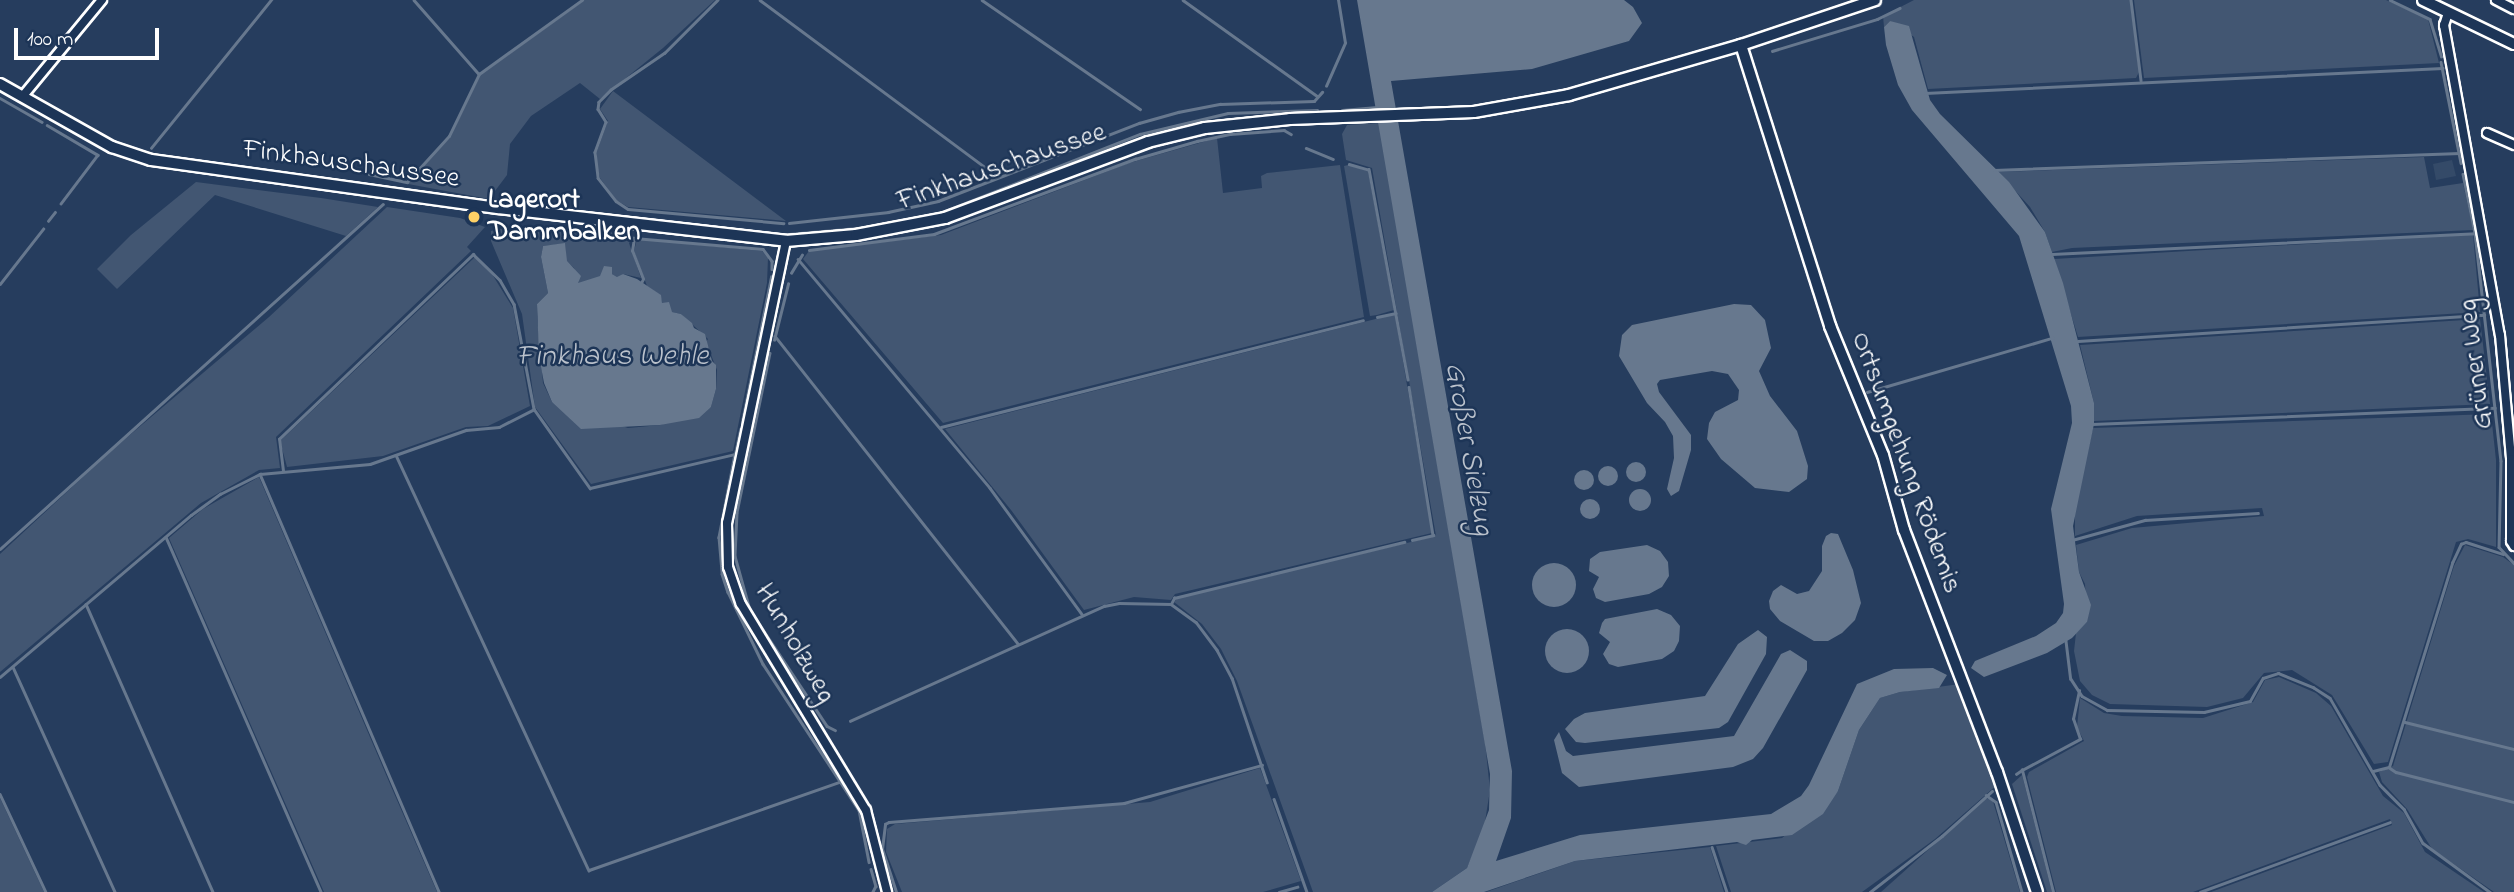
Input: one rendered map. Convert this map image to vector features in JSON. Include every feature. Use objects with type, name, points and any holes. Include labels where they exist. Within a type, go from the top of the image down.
[{"type":"main road","points":[[1741,46],[1875,0]]},
{"type":"main road","points":[[2423,0],[2514,44]]},
{"type":"main road","name":"Ortsumgehung Rödemis","points":[[1741,46],[1830,326],[1883,455],[1904,530],[1997,772],[2037,892]]},
{"type":"street","points":[[22,97],[102,0]]},
{"type":"street","points":[[2496,0],[2514,9]]},
{"type":"street","name":"Grüner Weg","points":[[2448,13],[2444,25],[2500,335],[2511,459],[2511,541],[2514,546]]},
{"type":"street","name":"Finkhauschaussee","points":[[0,84],[112,147],[151,160],[498,208],[786,241],[856,235],[945,218],[1148,142],[1205,128],[1290,118],[1474,112],[1569,95],[1741,46]]},
{"type":"street","points":[[2487,133],[2514,145]]},
{"type":"street","name":"Hunholzweg","points":[[786,241],[727,523],[728,567],[741,604],[866,810],[887,892]]},
{"type":"shaded area","points":[[585,0],[715,0],[663,48],[600,99],[580,83],[531,116],[510,144],[507,175],[489,199],[408,184],[417,171],[450,138],[480,75]]},
{"type":"shaded area","points":[[1914,0],[2130,0],[2139,72],[2136,78],[1928,89],[1914,37],[1890,21],[1884,27],[1883,16]]},
{"type":"shaded area","points":[[2134,0],[2386,0],[2428,19],[2439,63],[2144,78]]},
{"type":"shaded area","points":[[613,91],[786,221],[628,207],[616,200],[600,178],[597,166],[597,151],[608,121],[600,109]]},
{"type":"shaded area","points":[[1379,123],[1485,742],[1490,790],[1484,828],[1467,868],[1432,892],[1313,892],[1237,681],[1221,649],[1202,624],[1174,602],[1177,598],[1436,536],[1372,168],[1346,160],[1342,134],[1347,125]]},
{"type":"shaded area","points":[[1217,138],[1223,193],[1262,188],[1261,176],[1267,173],[1340,165],[1364,317],[943,423],[803,259],[809,251],[941,235],[1129,163]]},
{"type":"shaded area","points":[[2424,157],[2430,188],[2463,183],[2473,230],[2072,248],[2052,252],[2045,232],[2030,207],[1998,172]]},
{"type":"shaded area","points":[[2452,160],[2456,176],[2436,180],[2433,164]]},
{"type":"shaded area","points":[[1344,166],[1368,171],[1394,310],[1377,315],[1370,316]]},
{"type":"shaded area","points":[[196,182],[378,207],[346,236],[215,195],[117,289],[97,269],[131,235]]},
{"type":"shaded area","points":[[387,207],[460,218],[485,227],[467,247],[471,251],[276,437],[280,468],[259,470],[201,503],[0,672],[0,554],[111,451],[269,317]]},
{"type":"shaded area","points":[[510,227],[589,229],[634,236],[629,243],[641,278],[623,274],[618,278],[612,274],[578,284],[574,268],[566,261],[565,244],[543,246],[541,257],[548,293],[537,304],[543,383],[552,402],[628,428],[660,425],[711,407],[717,370],[706,342],[708,339],[681,314],[671,312],[662,303],[660,295],[647,286],[634,251],[637,239],[762,251],[768,258],[767,283],[733,451],[591,484],[535,407],[522,314],[491,241],[491,231]]},
{"type":"shaded area","points":[[2473,234],[2480,312],[2078,337],[2054,259]]},
{"type":"shaded area","points":[[475,257],[492,274],[513,308],[530,406],[488,426],[466,427],[383,456],[287,467],[280,441]]},
{"type":"shaded area","points":[[1395,314],[1432,533],[1175,594],[1171,600],[1134,597],[1084,610],[1011,510],[945,429]]},
{"type":"shaded area","points":[[2480,319],[2490,404],[2094,421],[2094,403],[2080,345]]},
{"type":"shaded area","points":[[2491,414],[2496,460],[2496,547],[2468,539],[2456,542],[2388,762],[2374,764],[2332,695],[2292,670],[2264,673],[2243,698],[2207,707],[2110,704],[2092,695],[2080,681],[2074,651],[2076,633],[2087,622],[2085,584],[2079,572],[2076,545],[2132,528],[2264,516],[2262,508],[2137,516],[2075,536],[2075,506],[2093,428]]},
{"type":"shaded area","points":[[259,477],[437,892],[324,892],[169,538],[203,509]]},
{"type":"shaded area","points":[[2465,545],[2503,557],[2514,565],[2514,892],[2494,892],[2432,849],[2407,809],[2382,782],[2379,772],[2393,766],[2454,566]]},
{"type":"shaded area","points":[[2279,677],[2316,693],[2331,706],[2383,796],[2404,813],[2425,852],[2484,892],[2211,892],[2392,825],[2390,819],[2193,892],[2056,892],[2027,777],[2029,772],[2084,741],[2077,727],[2080,698],[2104,713],[2122,716],[2203,718],[2253,702],[2265,680]]},
{"type":"shaded area","points":[[1960,684],[1998,784],[1935,839],[1862,892],[1731,892],[1716,846],[1782,838],[1838,791],[1859,730],[1880,698],[1900,692]]},
{"type":"shaded area","points":[[1260,768],[1301,881],[1263,892],[902,892],[886,852],[887,829],[895,824],[1150,802]]},
{"type":"shaded area","points":[[2022,775],[2052,892],[2047,892],[2012,784]]},
{"type":"shaded area","points":[[0,798],[44,892],[0,892]]},
{"type":"shaded area","points":[[1992,798],[2020,892],[1881,892],[1985,799]]},
{"type":"shaded area","points":[[1710,847],[1724,892],[1486,892],[1575,861]]},
{"type":"water","points":[[1357,0],[1624,0],[1633,7],[1642,23],[1629,41],[1532,69],[1391,81],[1512,771],[1511,818],[1496,861],[1580,835],[1771,814],[1801,796],[1809,785],[1857,684],[1894,669],[1933,668],[1947,675],[1939,688],[1900,692],[1880,698],[1859,730],[1838,791],[1823,814],[1792,835],[1752,840],[1746,845],[1737,842],[1575,861],[1484,892],[1432,892],[1467,868],[1489,810],[1490,774]]},
{"type":"water","points":[[1890,21],[1909,26],[1930,100],[1940,114],[2009,182],[2045,232],[2063,283],[2094,403],[2094,424],[2073,526],[2079,572],[2091,605],[2087,622],[2072,638],[2047,653],[1984,677],[1971,668],[1975,661],[2036,636],[2056,623],[2063,613],[2051,509],[2072,423],[2071,406],[2019,236],[1912,110],[1898,85],[1886,45],[1884,27]]},
{"type":"water","name":"Finkhaus Wehle","points":[[565,243],[567,261],[581,276],[578,283],[600,276],[604,266],[612,267],[612,274],[617,277],[623,274],[637,279],[661,295],[662,303],[669,302],[672,312],[681,314],[694,328],[705,334],[712,361],[716,365],[716,389],[711,407],[699,418],[660,425],[581,429],[552,402],[544,383],[539,356],[537,304],[548,293],[541,257],[543,246]]},
{"type":"water","points":[[1734,304],[1751,305],[1765,320],[1771,348],[1759,371],[1770,396],[1797,431],[1808,466],[1807,479],[1789,492],[1755,488],[1721,459],[1707,439],[1709,423],[1715,412],[1738,400],[1739,390],[1728,374],[1712,371],[1660,380],[1657,384],[1659,392],[1691,435],[1691,450],[1679,491],[1671,496],[1667,489],[1674,458],[1673,436],[1665,422],[1647,403],[1619,356],[1622,335],[1632,325]]},
{"type":"water","points":[[1636,462],[1643,465],[1646,472],[1643,479],[1636,482],[1629,479],[1626,472],[1629,465]]},
{"type":"water","points":[[1608,466],[1615,469],[1618,476],[1615,483],[1608,486],[1601,483],[1598,476],[1601,469]]},
{"type":"water","points":[[1584,470],[1591,473],[1594,480],[1591,487],[1584,490],[1577,487],[1574,480],[1577,473]]},
{"type":"water","points":[[1640,489],[1650,496],[1651,500],[1644,510],[1640,511],[1630,504],[1629,500],[1636,490]]},
{"type":"water","points":[[1586,499],[1594,499],[1600,509],[1594,519],[1586,519],[1580,513],[1580,505]]},
{"type":"water","points":[[1831,533],[1838,534],[1853,570],[1861,603],[1855,620],[1842,633],[1828,641],[1814,641],[1780,621],[1770,609],[1769,601],[1773,591],[1781,585],[1797,594],[1809,591],[1822,571],[1822,546],[1826,536]]},
{"type":"water","points":[[1647,545],[1660,551],[1668,562],[1669,576],[1662,587],[1649,594],[1605,602],[1596,598],[1593,589],[1599,577],[1589,571],[1590,559],[1600,552]]},
{"type":"water","points":[[1554,563],[1569,570],[1576,585],[1569,600],[1554,607],[1539,600],[1532,585],[1539,570]]},
{"type":"water","points":[[1657,609],[1671,615],[1680,626],[1679,641],[1674,651],[1662,659],[1618,667],[1609,664],[1603,654],[1610,642],[1599,633],[1605,619]]},
{"type":"water","points":[[1567,629],[1582,636],[1589,651],[1582,666],[1567,673],[1552,666],[1545,651],[1552,636]]},
{"type":"water","points":[[1758,630],[1767,637],[1766,654],[1728,722],[1719,728],[1585,743],[1576,742],[1565,729],[1574,719],[1585,713],[1705,696],[1738,644]]},
{"type":"water","points":[[1790,650],[1807,661],[1807,670],[1763,748],[1753,759],[1733,767],[1579,787],[1562,773],[1554,740],[1559,732],[1566,751],[1573,756],[1734,736],[1781,654]]},
{"type":"waterway","points":[[151,148],[271,0]]},
{"type":"waterway","points":[[414,0],[479,74]]},
{"type":"waterway","points":[[369,174],[407,182],[449,136],[479,74],[582,0]]},
{"type":"waterway","points":[[718,0],[665,53],[611,90],[599,102],[598,109],[606,122],[595,152],[598,178],[616,201],[628,209],[783,223]]},
{"type":"waterway","points":[[760,0],[990,171]]},
{"type":"waterway","points":[[982,0],[1140,109]]},
{"type":"waterway","points":[[1183,0],[1317,96]]},
{"type":"waterway","points":[[1326,86],[1345,43],[1338,0]]},
{"type":"waterway","points":[[2131,0],[2141,80]]},
{"type":"waterway","points":[[2390,0],[2430,19],[2441,56]]},
{"type":"waterway","points":[[1772,51],[1877,19],[1900,8]]},
{"type":"waterway","points":[[2441,62],[2461,163]]},
{"type":"waterway","points":[[1925,93],[2442,68]]},
{"type":"waterway","points":[[789,223],[888,212],[938,201],[1139,123],[1178,112],[1220,104],[1314,101],[1322,92]]},
{"type":"waterway","points":[[0,98],[42,122]]},
{"type":"waterway","points":[[1342,110],[1377,107]]},
{"type":"waterway","points":[[935,215],[1140,134],[1228,113],[1317,110]]},
{"type":"waterway","points":[[47,125],[98,155],[61,204]]},
{"type":"waterway","points":[[809,250],[934,234],[1135,159],[1197,141],[1230,134],[1284,130],[1291,134]]},
{"type":"waterway","points":[[1306,148],[1333,159]]},
{"type":"waterway","points":[[1994,170],[2460,153]]},
{"type":"waterway","points":[[1349,164],[1367,169]]},
{"type":"waterway","points":[[1369,169],[1408,379]]},
{"type":"waterway","points":[[2463,174],[2475,233],[2501,461],[2499,547],[2514,563]]},
{"type":"waterway","points":[[0,549],[383,204]]},
{"type":"waterway","points":[[48,221],[55,212]]},
{"type":"waterway","points":[[667,222],[782,234]]},
{"type":"waterway","points":[[789,234],[880,226]]},
{"type":"waterway","points":[[0,284],[43,229]]},
{"type":"waterway","points":[[2052,254],[2475,233]]},
{"type":"waterway","points":[[641,283],[643,279],[632,251],[634,238],[763,249],[772,261],[772,269]]},
{"type":"waterway","points":[[283,471],[279,439],[473,254],[500,280],[514,304],[534,409]]},
{"type":"waterway","points":[[791,273],[802,255]]},
{"type":"waterway","points":[[798,259],[990,488],[1082,614]]},
{"type":"waterway","points":[[742,422],[771,277]]},
{"type":"waterway","points":[[774,340],[788,284]]},
{"type":"waterway","points":[[1377,317],[1396,313]]},
{"type":"waterway","points":[[2078,341],[2484,315]]},
{"type":"waterway","points":[[941,427],[1363,320]]},
{"type":"waterway","points":[[775,336],[1018,644]]},
{"type":"waterway","points":[[1867,392],[2052,338]]},
{"type":"waterway","points":[[770,353],[737,513],[735,556],[750,610],[827,726],[835,730]]},
{"type":"waterway","points":[[1409,387],[1433,535]]},
{"type":"waterway","points":[[2092,424],[2495,408]]},
{"type":"waterway","points":[[0,677],[191,515],[220,494],[260,474],[370,464],[466,430],[499,427],[534,409],[590,488],[735,454],[740,430]]},
{"type":"waterway","points":[[735,454],[719,537],[722,574],[763,664],[859,810],[869,862]]},
{"type":"waterway","points":[[396,455],[589,870],[839,782]]},
{"type":"waterway","points":[[260,474],[439,892]]},
{"type":"waterway","points":[[2072,540],[2145,520],[2258,513]]},
{"type":"waterway","points":[[1412,540],[1433,535]]},
{"type":"waterway","points":[[166,537],[321,892]]},
{"type":"waterway","points":[[1171,604],[1174,598],[1404,542]]},
{"type":"waterway","points":[[2373,771],[2389,767],[2452,563],[2461,544],[2466,542],[2503,554]]},
{"type":"waterway","points":[[850,721],[1104,606],[1119,603],[1171,604],[1196,622],[1217,650],[1232,678],[1267,782]]},
{"type":"waterway","points":[[86,604],[213,892]]},
{"type":"waterway","points":[[2066,641],[2071,679],[2082,696],[2107,710],[2204,712],[2250,701],[2263,678],[2278,673],[2313,687],[2330,698],[2380,785],[2404,809],[2423,843],[2490,892]]},
{"type":"waterway","points":[[13,667],[115,892]]},
{"type":"waterway","points":[[2053,892],[2022,770],[2080,739],[2073,719],[2079,691]]},
{"type":"waterway","points":[[2405,722],[2514,749]]},
{"type":"waterway","points":[[896,892],[882,849],[885,824],[889,822],[1124,803],[1262,765]]},
{"type":"waterway","points":[[2390,768],[2396,772],[2514,802]]},
{"type":"waterway","points":[[2016,774],[2022,770]]},
{"type":"waterway","points":[[1870,892],[1942,836],[1992,791]]},
{"type":"waterway","points":[[0,794],[46,892]]},
{"type":"waterway","points":[[1986,795],[1996,802],[2022,892]]},
{"type":"waterway","points":[[1274,799],[1307,892]]},
{"type":"waterway","points":[[2200,892],[2390,822]]},
{"type":"waterway","points":[[1712,847],[1727,892]]},
{"type":"waterway","points":[[871,869],[876,886],[873,892]]},
{"type":"waterway","points":[[1279,892],[1297,887]]},
{"type":"place","name":"Lagerort Dammbalken","points":[[474,217]]},
{"type":"water label","name":"Großer Sielzug","points":[[1468,449]]}]
